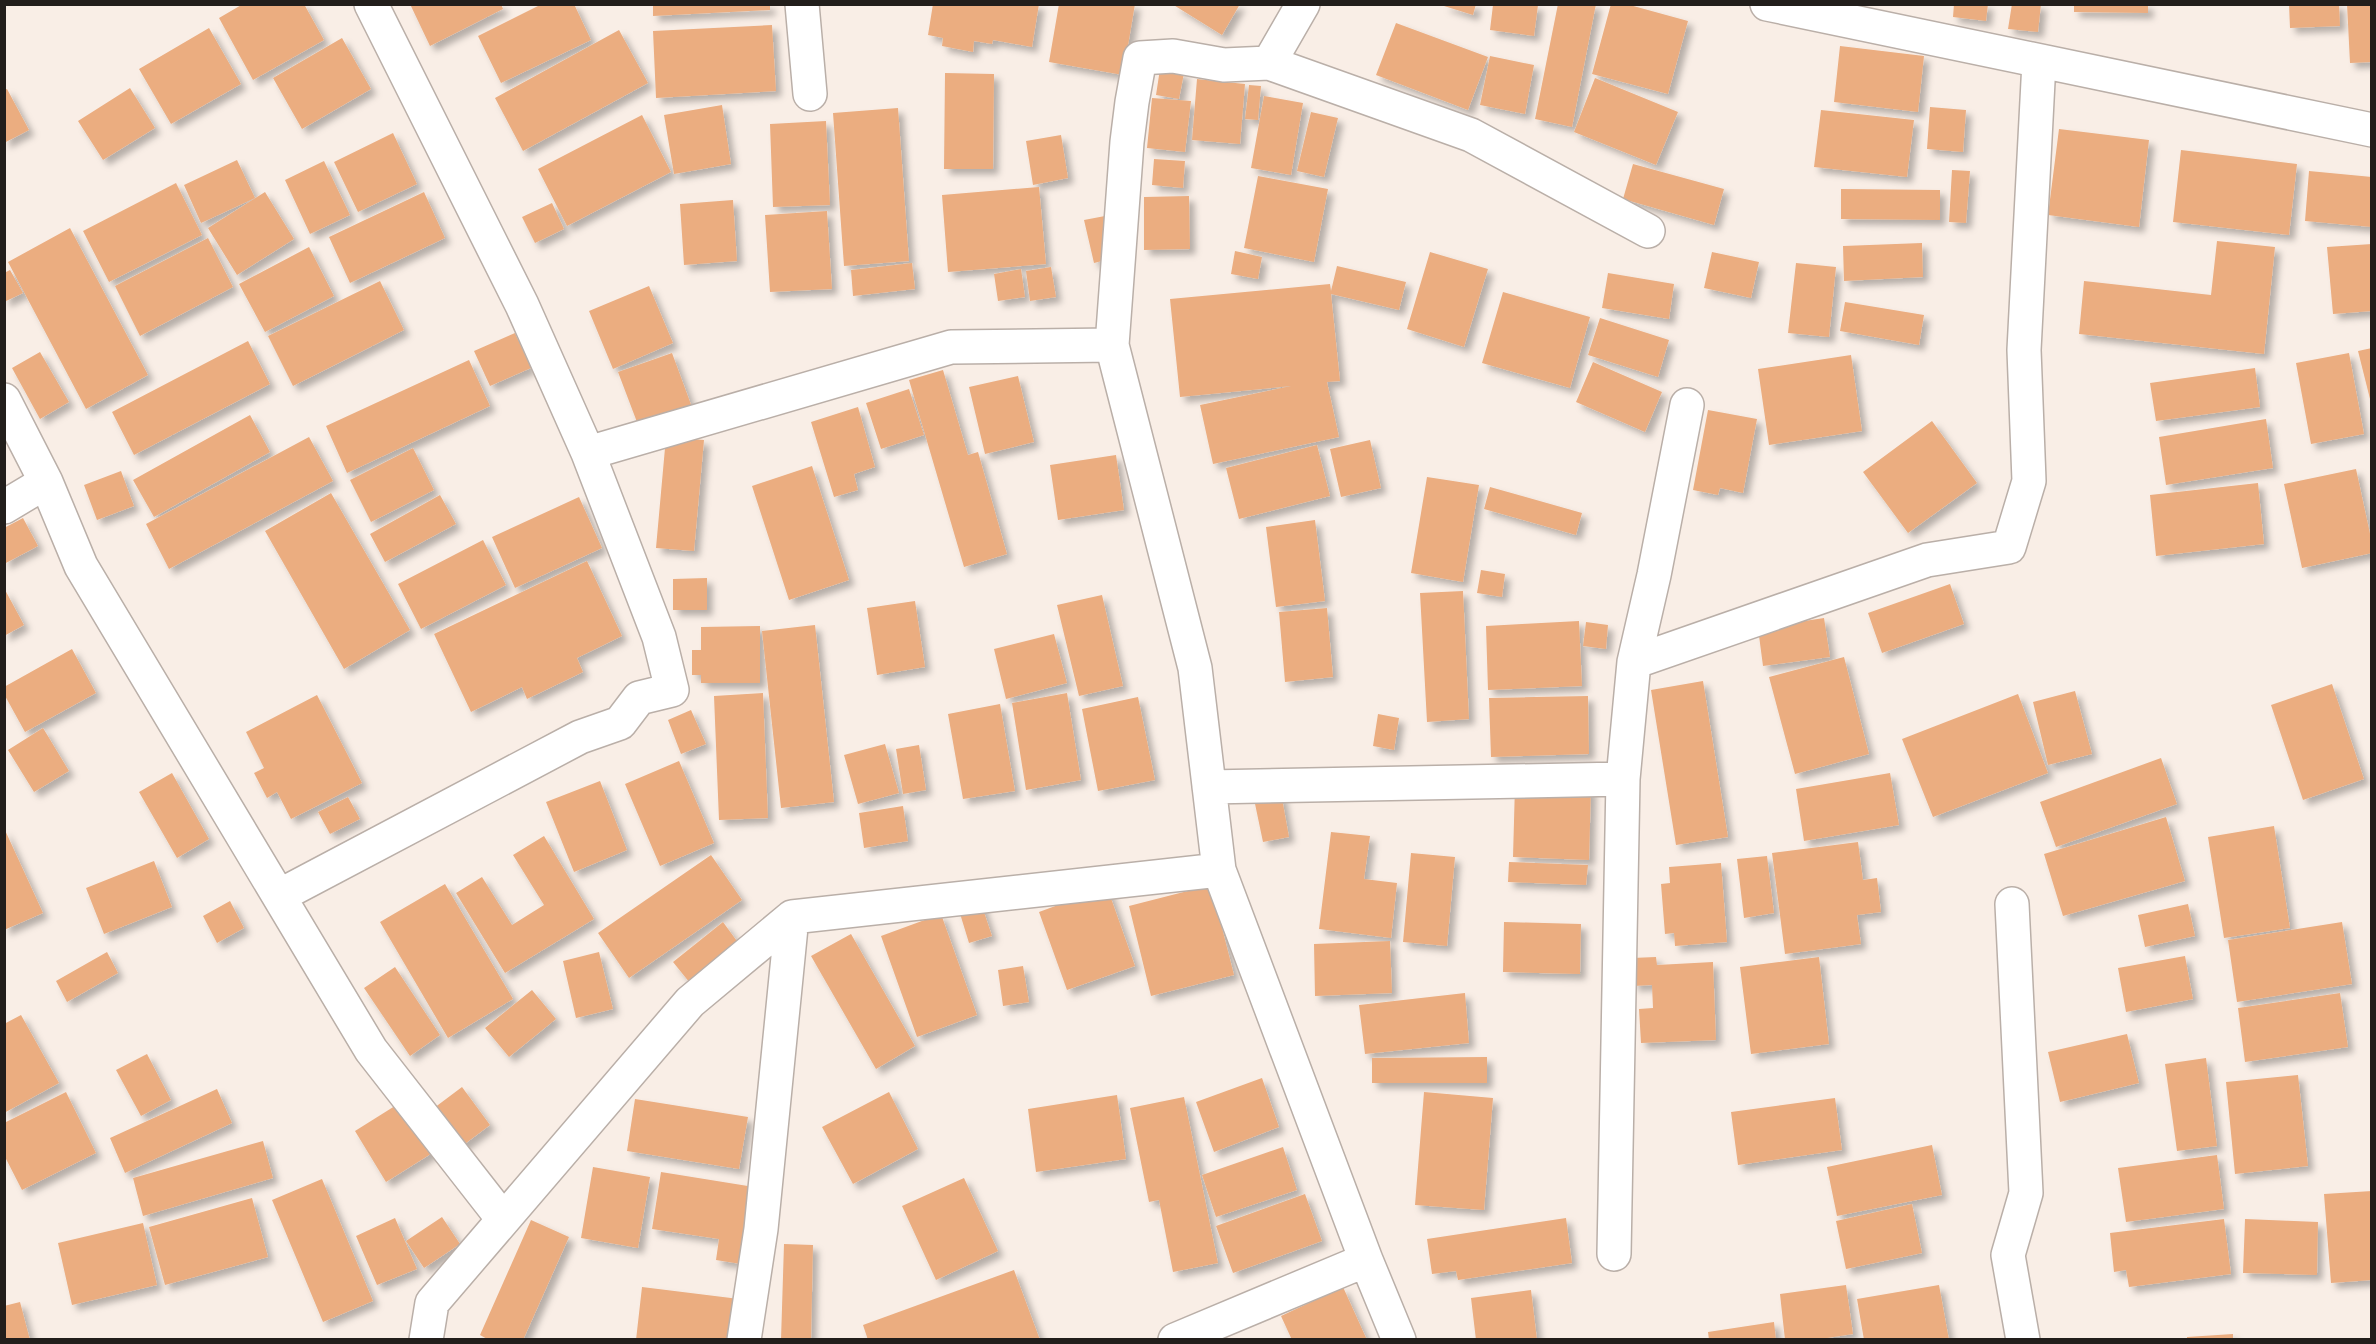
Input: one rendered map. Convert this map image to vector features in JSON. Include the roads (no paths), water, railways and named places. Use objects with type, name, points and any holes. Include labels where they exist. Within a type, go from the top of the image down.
[{"type":"street","points":[[279,896],[580,737],[620,723],[639,698],[672,690],[659,637],[588,453],[522,305],[371,4]]},
{"type":"street","points":[[802,4],[810,94]]},
{"type":"street","points":[[1269,63],[1303,4]]},
{"type":"street","points":[[1767,4],[2372,130]]},
{"type":"street","points":[[1399,1340],[1366,1260],[1219,870],[1196,668],[1112,345],[1127,142],[1140,58],[1173,56],[1224,65],[1269,63],[1471,135],[1648,231]]},
{"type":"street","points":[[1634,662],[1927,560],[2009,547],[2029,481],[2024,350],[2039,62]]},
{"type":"street","points":[[588,453],[951,347],[1112,345]]},
{"type":"street","points":[[4,400],[46,482],[81,566],[371,1050],[503,1220]]},
{"type":"street","points":[[1614,1254],[1623,779],[1634,662],[1654,575],[1687,405]]},
{"type":"street","points":[[4,507],[46,482]]},
{"type":"street","points":[[1209,787],[1623,779]]},
{"type":"street","points":[[426,1340],[432,1303],[690,1002],[792,917],[1219,870]]},
{"type":"street","points":[[2012,904],[2026,1193],[2008,1255],[2023,1340]]},
{"type":"street","points":[[744,1340],[761,1228],[792,917]]},
{"type":"street","points":[[1175,1340],[1366,1260]]}]
